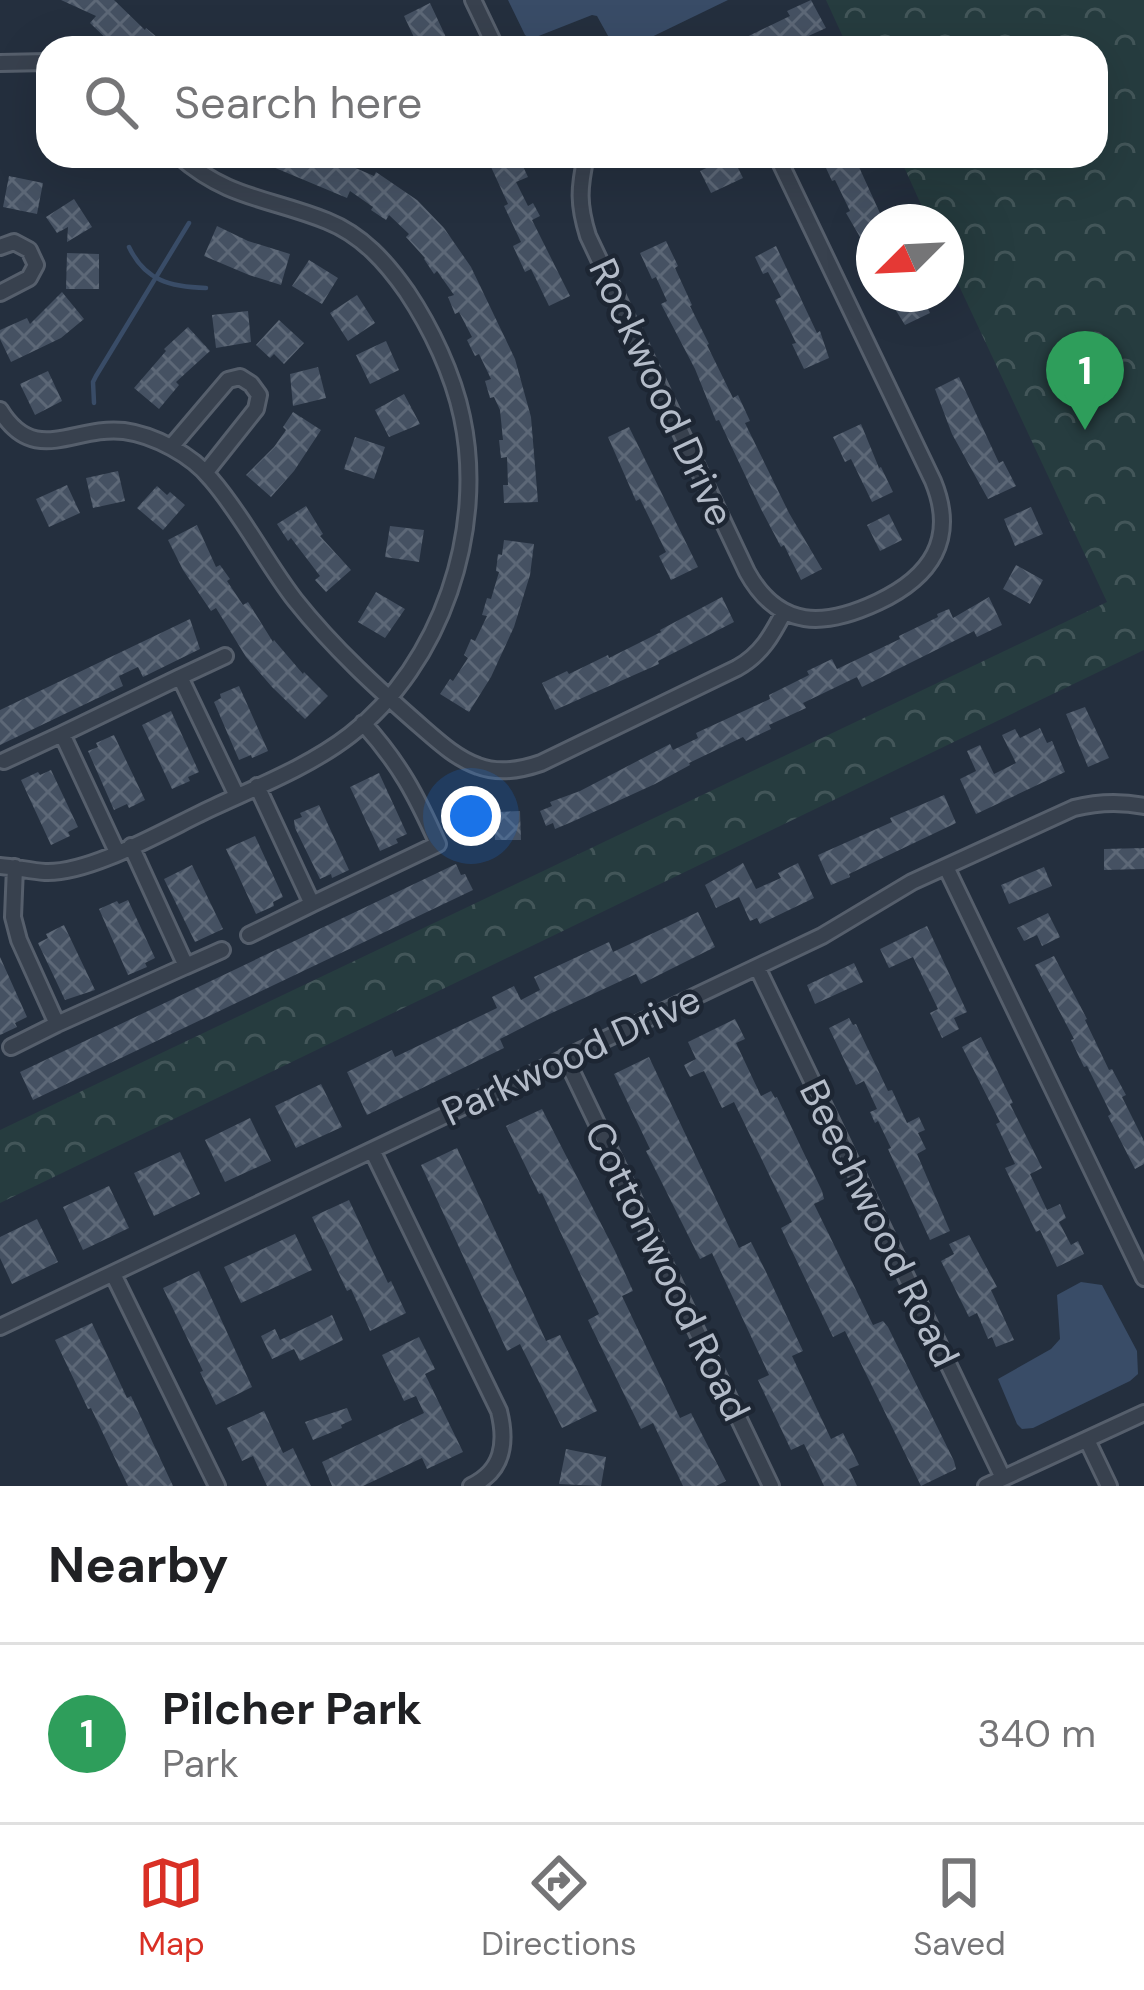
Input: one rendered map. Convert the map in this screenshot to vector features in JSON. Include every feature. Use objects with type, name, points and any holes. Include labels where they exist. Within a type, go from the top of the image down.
[{"type":"street","points":[[473,0],[490,36]]},
{"type":"street","points":[[0,63],[36,62]]},
{"type":"street","points":[[57,1024],[16,928],[8,867],[46,872],[73,869],[237,796],[351,734],[388,698],[428,644],[451,593],[463,545],[467,452],[462,414],[428,328],[385,262],[362,241],[329,222],[246,197],[193,168]]},
{"type":"street","name":"Rockwood Drive","points":[[583,168],[580,212],[588,236],[747,572],[760,592],[784,612]]},
{"type":"street","points":[[0,410],[10,427],[31,439],[52,442],[126,431],[171,447],[206,472],[297,602],[388,698],[464,760],[495,770],[526,768],[751,661],[784,612],[837,619],[891,596],[923,572],[938,550],[943,525],[938,493],[783,168]]},
{"type":"street","points":[[0,248],[14,242],[29,250],[36,265],[29,278],[0,293]]},
{"type":"street","points":[[171,447],[228,380],[240,377],[251,384],[259,395],[256,409],[206,472]]},
{"type":"street","points":[[4,761],[225,656]]},
{"type":"street","points":[[180,677],[237,796]]},
{"type":"street","points":[[248,935],[439,844],[411,784],[392,754],[363,723]]},
{"type":"street","points":[[62,734],[186,966]]},
{"type":"street","points":[[257,786],[312,904]]},
{"type":"street","name":"Parkwood Drive","points":[[0,1327],[757,968],[912,882],[1074,808],[1099,802],[1144,806]]},
{"type":"street","points":[[946,867],[1144,1278]]},
{"type":"street","points":[[11,1047],[222,950]]},
{"type":"street","name":"Beechwood Road","points":[[757,968],[1003,1478]]},
{"type":"street","name":"Cottonwood Road","points":[[565,1057],[770,1486]]},
{"type":"street","points":[[372,1150],[499,1411],[505,1436],[501,1458],[485,1479],[471,1486]]},
{"type":"street","points":[[113,1274],[217,1486]]},
{"type":"street","points":[[986,1486],[1144,1413]]},
{"type":"street","points":[[1087,1440],[1109,1486]]},
{"type":"green space","points":[[826,0],[1144,0],[1144,650],[0,1203],[0,1130],[1107,602],[964,296],[964,204],[921,204],[904,168],[1108,168],[1108,36],[842,36]]},
{"type":"water","points":[[508,0],[728,0],[654,36],[608,36],[592,15],[539,36],[525,35]]},
{"type":"water","points":[[1081,1282],[1102,1285],[1137,1351],[1138,1374],[1033,1428],[1022,1429],[998,1379],[1060,1339],[1057,1295]]},
{"type":"building","points":[[61,0],[114,0],[156,36],[104,36],[90,23],[96,16]]},
{"type":"building","points":[[811,0],[826,28],[808,36],[749,36],[790,16],[787,11]]},
{"type":"building","points":[[430,3],[445,36],[413,36],[404,16]]},
{"type":"building","points":[[275,168],[356,168],[374,176],[376,172],[417,200],[444,228],[471,267],[515,359],[531,417],[538,502],[504,503],[507,457],[501,458],[500,410],[485,381],[491,379],[467,340],[472,337],[448,297],[454,295],[389,215],[386,220],[350,191],[347,198]]},
{"type":"building","points":[[492,168],[524,168],[528,177],[516,182],[528,206],[533,203],[540,216],[532,220],[570,296],[549,306],[531,269],[525,272],[513,246],[521,242],[504,206],[508,204]]},
{"type":"building","points":[[738,168],[743,178],[711,193],[700,171]]},
{"type":"building","points":[[826,168],[859,168],[876,204],[856,204],[856,230],[846,213],[850,211]]},
{"type":"building","points":[[9,176],[43,183],[37,214],[3,207]]},
{"type":"building","points":[[74,199],[92,227],[67,242],[68,227],[57,233],[46,217]]},
{"type":"building","points":[[217,226],[290,254],[281,285],[204,256]]},
{"type":"building","points":[[666,241],[707,345],[733,398],[738,395],[750,421],[745,423],[822,569],[801,580],[716,421],[661,304],[667,301],[640,253]]},
{"type":"building","points":[[776,246],[829,358],[804,369],[775,300],[781,297],[755,257]]},
{"type":"building","points":[[67,253],[99,254],[99,289],[66,289]]},
{"type":"building","points":[[309,260],[338,278],[322,304],[292,286]]},
{"type":"building","points":[[62,292],[84,319],[61,338],[11,362],[0,330],[27,318],[30,324]]},
{"type":"building","points":[[357,295],[375,323],[348,341],[330,313]]},
{"type":"building","points":[[248,311],[251,342],[216,348],[212,315]]},
{"type":"building","points":[[897,312],[930,312],[930,313],[905,325]]},
{"type":"building","points":[[279,320],[304,343],[284,364],[256,345]]},
{"type":"building","points":[[188,327],[210,351],[176,382],[179,385],[159,409],[134,388]]},
{"type":"building","points":[[386,341],[399,370],[370,384],[356,355]]},
{"type":"building","points":[[318,367],[326,398],[293,406],[290,374]]},
{"type":"building","points":[[48,371],[62,401],[35,415],[20,384]]},
{"type":"building","points":[[959,377],[999,463],[1003,461],[1016,486],[988,499],[952,434],[935,389]]},
{"type":"building","points":[[404,394],[420,424],[389,437],[375,410]]},
{"type":"building","points":[[293,412],[321,430],[271,497],[246,475],[274,447]]},
{"type":"building","points":[[861,424],[893,492],[872,502],[851,459],[845,462],[833,437]]},
{"type":"building","points":[[629,427],[698,567],[671,580],[659,556],[666,552],[640,499],[636,501],[608,437]]},
{"type":"building","points":[[355,437],[385,447],[374,479],[344,469]]},
{"type":"building","points":[[118,471],[125,501],[93,508],[86,478]]},
{"type":"building","points":[[67,485],[80,513],[49,527],[36,499]]},
{"type":"building","points":[[157,486],[185,505],[163,530],[137,508]]},
{"type":"building","points":[[306,506],[320,536],[351,570],[326,592],[315,580],[320,576],[277,524]]},
{"type":"building","points":[[1031,507],[1043,534],[1015,546],[1004,519]]},
{"type":"building","points":[[889,514],[902,540],[880,551],[867,525]]},
{"type":"building","points":[[197,525],[216,567],[220,565],[230,579],[243,605],[248,602],[273,642],[328,696],[305,719],[246,657],[216,608],[211,611],[183,570],[168,540]]},
{"type":"building","points":[[390,526],[424,530],[419,562],[385,557]]},
{"type":"building","points":[[504,540],[534,544],[530,575],[514,627],[469,712],[440,694],[468,658],[464,655],[471,639],[475,641],[487,616],[482,615],[499,572],[498,554],[502,555]]},
{"type":"building","points":[[1016,565],[1043,580],[1030,604],[1003,589]]},
{"type":"building","points":[[376,592],[405,609],[385,638],[358,622]]},
{"type":"building","points":[[722,597],[734,622],[659,664],[555,710],[542,683],[609,658]]},
{"type":"building","points":[[989,597],[1002,625],[977,637],[974,631],[862,687],[857,677],[803,703],[806,708],[746,741],[743,737],[574,821],[555,829],[553,823],[546,826],[540,811],[552,806],[550,802],[670,744],[673,750],[698,738],[696,733],[770,699],[769,695],[832,659],[837,669],[900,639],[937,614],[949,609],[953,618]]},
{"type":"building","points":[[190,619],[200,649],[143,677],[138,667],[119,676],[123,686],[0,745],[0,710]]},
{"type":"building","points":[[239,686],[268,751],[239,760],[214,702]]},
{"type":"building","points":[[1085,707],[1109,758],[1088,767],[1066,714]]},
{"type":"building","points":[[171,711],[199,772],[172,789],[142,725]]},
{"type":"building","points":[[1040,728],[1047,743],[1052,741],[1065,772],[976,814],[960,779],[976,771],[967,751],[980,745],[994,774],[1016,763],[1002,735],[1015,729],[1020,738]]},
{"type":"building","points":[[114,735],[145,800],[114,810],[88,751]]},
{"type":"building","points":[[51,770],[78,827],[51,845],[21,780]]},
{"type":"building","points":[[379,773],[407,834],[380,851],[350,787]]},
{"type":"building","points":[[944,795],[956,823],[831,885],[818,855]]},
{"type":"building","points":[[319,805],[349,870],[332,878],[331,874],[320,879],[295,828],[300,813]]},
{"type":"building","points":[[520,811],[521,840],[495,840],[494,812]]},
{"type":"building","points":[[255,836],[283,897],[256,914],[226,849]]},
{"type":"building","points":[[1144,848],[1144,869],[1104,870],[1104,849]]},
{"type":"building","points":[[743,863],[756,889],[781,878],[778,873],[798,863],[814,898],[760,924],[757,918],[750,921],[739,897],[716,908],[705,885]]},
{"type":"building","points":[[456,864],[473,890],[33,1100],[20,1072]]},
{"type":"building","points":[[192,865],[223,929],[195,942],[164,879]]},
{"type":"building","points":[[1044,867],[1052,886],[1009,904],[1001,885]]},
{"type":"building","points":[[128,900],[155,958],[128,975],[99,909]]},
{"type":"building","points":[[698,912],[715,947],[641,984],[636,974],[541,1018],[500,1039],[504,1048],[367,1115],[347,1072],[392,1050],[395,1057],[497,1008],[492,997],[514,986],[521,1000],[540,990],[534,977],[609,942],[613,952]]},
{"type":"building","points":[[1048,913],[1060,937],[1042,946],[1037,935],[1024,941],[1017,928]]},
{"type":"building","points":[[64,925],[95,990],[65,1000],[38,943]]},
{"type":"building","points":[[927,926],[967,1012],[954,1018],[959,1029],[942,1038],[930,1013],[938,1009],[913,957],[889,968],[880,949]]},
{"type":"building","points":[[1054,956],[1126,1095],[1122,1097],[1144,1141],[1144,1164],[1135,1169],[1035,965]]},
{"type":"building","points":[[0,957],[27,1017],[0,1035]]},
{"type":"building","points":[[854,963],[863,982],[815,1004],[807,985]]},
{"type":"building","points":[[849,1018],[907,1123],[919,1117],[925,1130],[918,1133],[926,1149],[917,1154],[950,1231],[930,1240],[891,1148],[870,1112],[877,1109],[864,1081],[856,1085],[829,1028]]},
{"type":"building","points":[[735,1019],[745,1039],[736,1043],[761,1096],[771,1091],[777,1097],[822,1191],[824,1199],[814,1204],[873,1325],[883,1321],[888,1327],[954,1461],[956,1469],[921,1486],[845,1331],[833,1337],[781,1228],[792,1222],[734,1102],[722,1108],[704,1071],[690,1077],[684,1065],[696,1059],[688,1042]]},
{"type":"building","points":[[981,1037],[1042,1168],[1030,1174],[1047,1210],[1060,1204],[1066,1218],[1059,1222],[1071,1245],[1078,1241],[1084,1254],[1057,1267],[1005,1168],[1015,1164],[996,1124],[1000,1122],[962,1047]]},
{"type":"building","points":[[649,1057],[739,1248],[751,1242],[767,1274],[803,1351],[792,1356],[831,1439],[843,1433],[859,1465],[849,1469],[857,1486],[824,1486],[804,1444],[791,1450],[758,1380],[769,1375],[712,1253],[700,1259],[646,1151],[650,1149],[614,1074]]},
{"type":"building","points":[[321,1084],[342,1127],[296,1148],[275,1106]]},
{"type":"building","points":[[542,1109],[633,1291],[622,1296],[680,1418],[691,1413],[726,1481],[716,1486],[683,1486],[653,1423],[641,1429],[588,1320],[599,1314],[506,1126]]},
{"type":"building","points":[[250,1118],[271,1161],[225,1182],[205,1140]]},
{"type":"building","points":[[457,1148],[546,1341],[560,1335],[597,1411],[562,1428],[520,1344],[507,1351],[421,1165]]},
{"type":"building","points":[[180,1152],[200,1194],[154,1216],[134,1173]]},
{"type":"building","points":[[109,1186],[129,1228],[83,1250],[63,1207]]},
{"type":"building","points":[[349,1200],[406,1313],[370,1331],[312,1217]]},
{"type":"building","points":[[37,1219],[58,1262],[12,1284],[0,1258],[0,1237]]},
{"type":"building","points":[[295,1234],[312,1270],[241,1303],[224,1267]]},
{"type":"building","points":[[969,1235],[997,1287],[991,1290],[1014,1340],[996,1347],[977,1313],[969,1317],[941,1261],[954,1254],[949,1244]]},
{"type":"building","points":[[199,1271],[252,1387],[216,1405],[163,1288]]},
{"type":"building","points":[[332,1315],[343,1340],[300,1361],[294,1349],[272,1359],[261,1336],[275,1329],[280,1340]]},
{"type":"building","points":[[92,1323],[173,1486],[128,1486],[88,1409],[55,1340]]},
{"type":"building","points":[[419,1337],[435,1369],[425,1374],[463,1452],[427,1469],[422,1458],[363,1486],[332,1486],[322,1462],[424,1413],[416,1396],[404,1401],[382,1355]]},
{"type":"building","points":[[347,1408],[352,1420],[313,1440],[305,1422]]},
{"type":"building","points":[[264,1411],[283,1453],[293,1448],[311,1486],[267,1486],[253,1456],[242,1461],[227,1428]]},
{"type":"building","points":[[566,1449],[606,1457],[601,1486],[559,1484]]},
{"type":"waterway","points":[[94,403],[96,376],[189,223]]},
{"type":"waterway","points":[[129,247],[143,268],[160,280],[206,288]]},
{"type":"place","name":"Pilcher Park","points":[[1085,430]]}]
